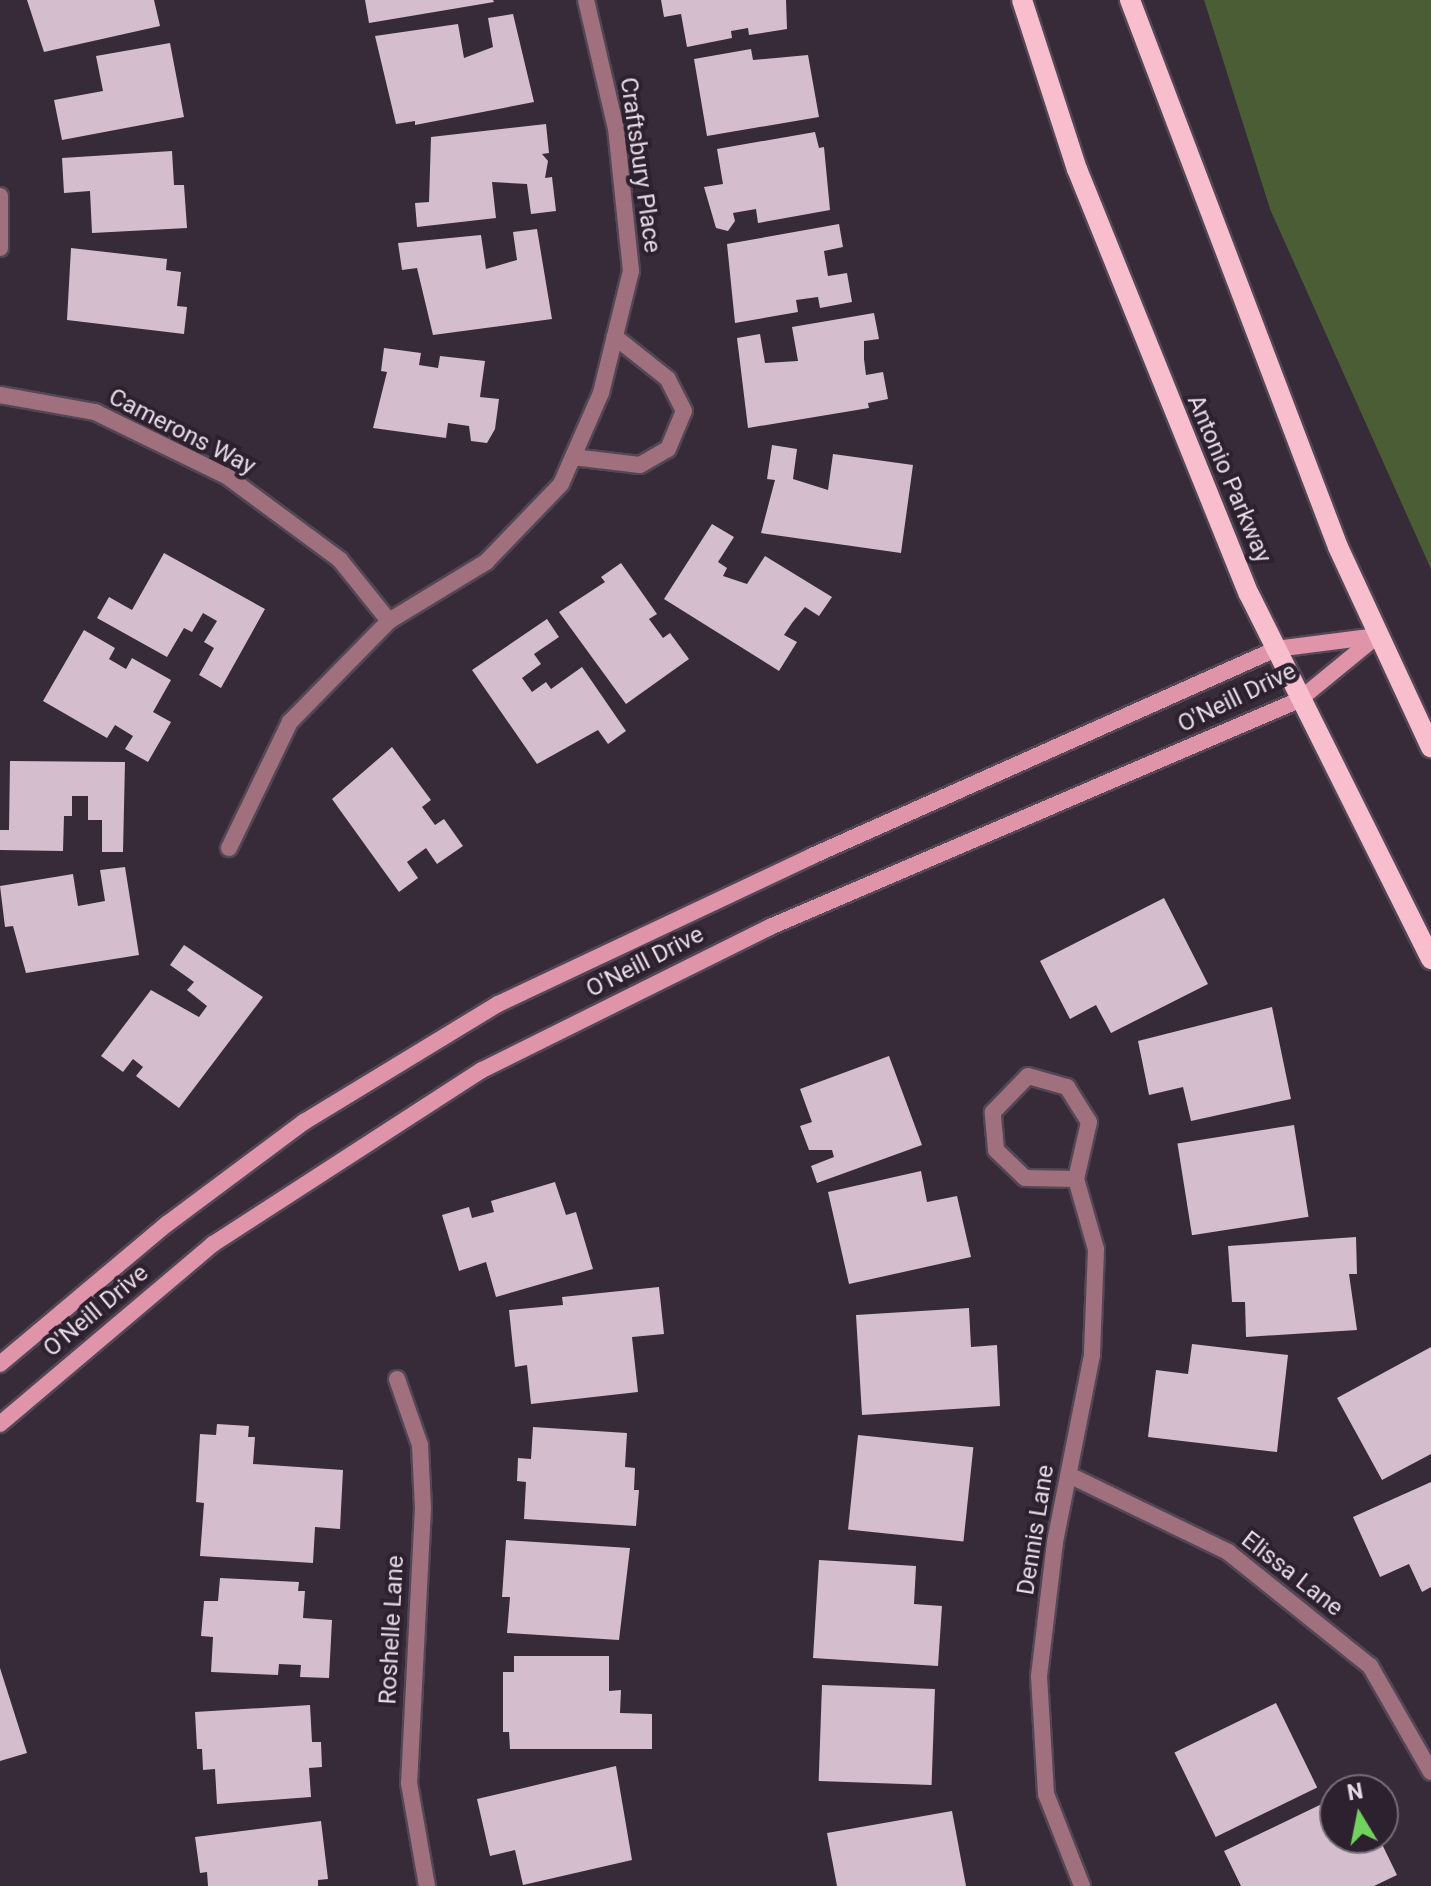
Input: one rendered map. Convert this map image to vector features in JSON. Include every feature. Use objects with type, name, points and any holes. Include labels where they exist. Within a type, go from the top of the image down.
[{"type":"main road","name":"Antonio Parkway","points":[[1022,0],[1077,169],[1138,329],[1299,700],[1431,959]]},
{"type":"main road","points":[[1130,0],[1234,286],[1377,636],[1431,747]]},
{"type":"main road","name":"O'Neill Drive","points":[[0,1364],[167,1224],[304,1122],[498,1004],[812,856],[1276,649],[1377,636]]},
{"type":"main road","name":"O'Neill Drive","points":[[0,1424],[213,1244],[482,1070],[770,927],[1299,700],[1377,636]]},
{"type":"street","name":"Craftsbury Place","points":[[229,848],[290,722],[389,621],[486,562],[561,484],[601,393],[631,271],[616,129],[586,0]]},
{"type":"street","points":[[0,196],[0,248]]},
{"type":"street","points":[[573,457],[640,465],[668,449],[684,411],[668,379],[615,337]]},
{"type":"street","name":"Camerons Way","points":[[0,395],[95,412],[228,477],[340,560],[389,621]]},
{"type":"street","name":"Dennis Lane","points":[[1076,1179],[1025,1178],[996,1150],[993,1112],[1028,1076],[1067,1087],[1089,1122],[1076,1179],[1096,1249],[1092,1355],[1069,1475],[1039,1676],[1046,1794],[1082,1886]]},
{"type":"street","name":"Roshelle Lane","points":[[397,1379],[420,1445],[423,1508],[409,1783],[427,1886]]},
{"type":"street","name":"Elissa Lane","points":[[1069,1475],[1228,1552],[1370,1666],[1431,1772]]},
{"type":"green space","points":[[1204,0],[1431,0],[1431,569],[1270,209]]},
{"type":"building","points":[[27,0],[154,0],[160,26],[44,52]]},
{"type":"building","points":[[365,0],[493,0],[494,2],[369,23]]},
{"type":"building","points":[[661,0],[786,0],[787,29],[749,35],[748,28],[731,31],[732,38],[687,47],[681,14],[664,17]]},
{"type":"building","points":[[513,14],[534,102],[415,125],[415,121],[396,124],[375,36],[458,24],[464,58],[493,47],[488,18]]},
{"type":"building","points":[[170,43],[184,117],[62,140],[54,100],[103,91],[96,56]]},
{"type":"building","points":[[751,49],[753,60],[808,55],[819,117],[707,136],[694,59]]},
{"type":"building","points":[[546,124],[549,153],[542,154],[548,161],[545,178],[552,177],[556,211],[531,214],[527,184],[492,182],[496,218],[417,227],[415,203],[429,202],[431,137]]},
{"type":"building","points":[[815,132],[819,148],[824,147],[830,210],[758,223],[756,209],[733,213],[735,221],[728,231],[716,228],[704,187],[723,184],[717,149]]},
{"type":"building","points":[[172,151],[174,185],[184,185],[187,228],[92,233],[90,191],[64,193],[62,158]]},
{"type":"building","points":[[839,224],[843,247],[824,251],[828,276],[847,273],[852,302],[820,308],[818,297],[796,300],[798,312],[735,323],[727,244]]},
{"type":"building","points":[[537,229],[552,319],[433,335],[417,268],[402,270],[398,243],[481,235],[486,269],[517,260],[513,232]]},
{"type":"building","points":[[71,248],[167,259],[166,270],[181,272],[177,306],[187,307],[184,334],[67,320]]},
{"type":"building","points":[[874,313],[879,339],[864,341],[866,375],[883,372],[888,399],[868,403],[869,408],[748,428],[737,338],[760,334],[765,363],[798,361],[792,327]]},
{"type":"building","points":[[384,348],[421,353],[419,365],[438,368],[440,356],[485,361],[480,397],[499,399],[495,429],[487,443],[471,441],[469,426],[448,423],[446,438],[373,428],[387,372],[381,371]]},
{"type":"building","points":[[772,445],[797,449],[793,479],[828,490],[833,454],[913,465],[901,553],[761,533],[775,480],[767,479]]},
{"type":"building","points":[[712,524],[734,537],[718,562],[727,568],[723,576],[747,584],[765,556],[832,597],[819,616],[805,607],[792,623],[784,635],[797,642],[779,671],[664,599]]},
{"type":"building","points":[[164,553],[265,609],[221,688],[199,675],[214,648],[204,642],[217,621],[203,613],[192,632],[184,628],[167,657],[97,618],[109,597],[132,610]]},
{"type":"building","points":[[621,563],[657,614],[649,619],[663,638],[670,633],[689,659],[626,704],[559,612],[605,582],[601,577]]},
{"type":"building","points":[[547,619],[559,637],[534,654],[541,664],[522,678],[532,692],[546,682],[551,689],[582,667],[626,731],[608,744],[598,730],[537,764],[472,670]]},
{"type":"building","points":[[84,630],[115,648],[109,659],[126,669],[132,658],[171,680],[153,712],[171,722],[148,762],[125,749],[133,736],[115,725],[107,738],[43,701]]},
{"type":"building","points":[[392,747],[431,800],[422,807],[435,825],[444,819],[463,846],[437,864],[426,848],[407,862],[418,878],[399,892],[332,799]]},
{"type":"building","points":[[10,761],[125,762],[123,852],[102,852],[102,820],[88,820],[88,796],[72,796],[72,816],[64,816],[63,851],[0,850],[0,830],[9,830]]},
{"type":"building","points":[[125,867],[139,955],[26,973],[13,926],[5,927],[0,886],[73,874],[78,906],[105,901],[100,870]]},
{"type":"building","points":[[1164,898],[1208,984],[1111,1033],[1096,1005],[1070,1019],[1040,961]]},
{"type":"building","points":[[184,945],[263,997],[179,1108],[136,1076],[143,1067],[133,1059],[123,1072],[101,1056],[151,990],[199,1017],[207,1006],[187,990],[194,982],[170,965]]},
{"type":"building","points":[[1272,1007],[1291,1099],[1191,1121],[1183,1087],[1149,1095],[1138,1041]]},
{"type":"building","points":[[889,1056],[922,1145],[817,1183],[811,1166],[834,1157],[832,1150],[809,1150],[800,1126],[812,1122],[800,1089]]},
{"type":"building","points":[[1294,1125],[1309,1217],[1192,1235],[1177,1143]]},
{"type":"building","points":[[921,1171],[927,1202],[957,1196],[971,1257],[849,1284],[828,1192]]},
{"type":"building","points":[[555,1182],[566,1215],[576,1212],[593,1269],[496,1297],[486,1262],[459,1271],[442,1215],[469,1207],[472,1218],[494,1212],[491,1201]]},
{"type":"building","points":[[1356,1237],[1357,1274],[1349,1274],[1357,1330],[1246,1337],[1245,1302],[1232,1302],[1228,1246]]},
{"type":"building","points":[[659,1287],[664,1334],[632,1337],[638,1392],[531,1404],[527,1365],[515,1367],[509,1310],[563,1305],[562,1297]]},
{"type":"building","points":[[969,1308],[971,1347],[997,1345],[1000,1406],[862,1415],[856,1315]]},
{"type":"building","points":[[1192,1344],[1288,1355],[1277,1452],[1148,1437],[1156,1370],[1188,1374]]},
{"type":"building","points":[[1431,1347],[1431,1454],[1382,1480],[1337,1398]]},
{"type":"building","points":[[217,1424],[249,1426],[248,1437],[255,1437],[253,1464],[343,1470],[340,1529],[315,1527],[313,1563],[200,1556],[204,1503],[196,1502],[200,1434],[216,1435]]},
{"type":"building","points":[[533,1427],[627,1433],[625,1467],[635,1468],[634,1490],[639,1490],[636,1526],[524,1519],[526,1482],[517,1481],[518,1458],[531,1459]]},
{"type":"building","points":[[858,1435],[973,1447],[963,1542],[848,1529]]},
{"type":"building","points":[[1431,1482],[1431,1587],[1422,1592],[1409,1564],[1380,1577],[1353,1517]]},
{"type":"building","points":[[506,1540],[630,1548],[619,1640],[507,1633],[510,1597],[502,1597]]},
{"type":"building","points":[[819,1560],[916,1566],[914,1604],[942,1606],[938,1666],[813,1658]]},
{"type":"building","points":[[220,1578],[299,1582],[298,1591],[305,1591],[303,1618],[332,1620],[329,1678],[300,1677],[301,1665],[279,1664],[278,1675],[211,1672],[213,1637],[201,1636],[204,1601],[218,1601]]},
{"type":"building","points":[[514,1656],[609,1656],[609,1691],[621,1690],[620,1713],[652,1714],[652,1749],[510,1749],[509,1732],[503,1732],[503,1672],[514,1672]]},
{"type":"building","points":[[0,1668],[27,1753],[0,1761]]},
{"type":"building","points":[[822,1685],[935,1689],[932,1785],[819,1781]]},
{"type":"building","points":[[1276,1703],[1317,1787],[1216,1837],[1174,1753]]},
{"type":"building","points":[[310,1705],[312,1742],[321,1742],[322,1767],[309,1768],[311,1797],[217,1804],[215,1769],[203,1770],[202,1749],[197,1749],[195,1712]]},
{"type":"building","points":[[616,1766],[632,1860],[523,1885],[515,1850],[490,1856],[477,1799]]},
{"type":"building","points":[[1319,1805],[1319,1854],[1387,1854],[1397,1875],[1374,1886],[1241,1886],[1224,1851]]},
{"type":"building","points":[[952,1811],[966,1886],[837,1886],[827,1833]]},
{"type":"building","points":[[321,1821],[328,1879],[318,1880],[318,1886],[208,1886],[207,1872],[200,1873],[195,1837]]}]
